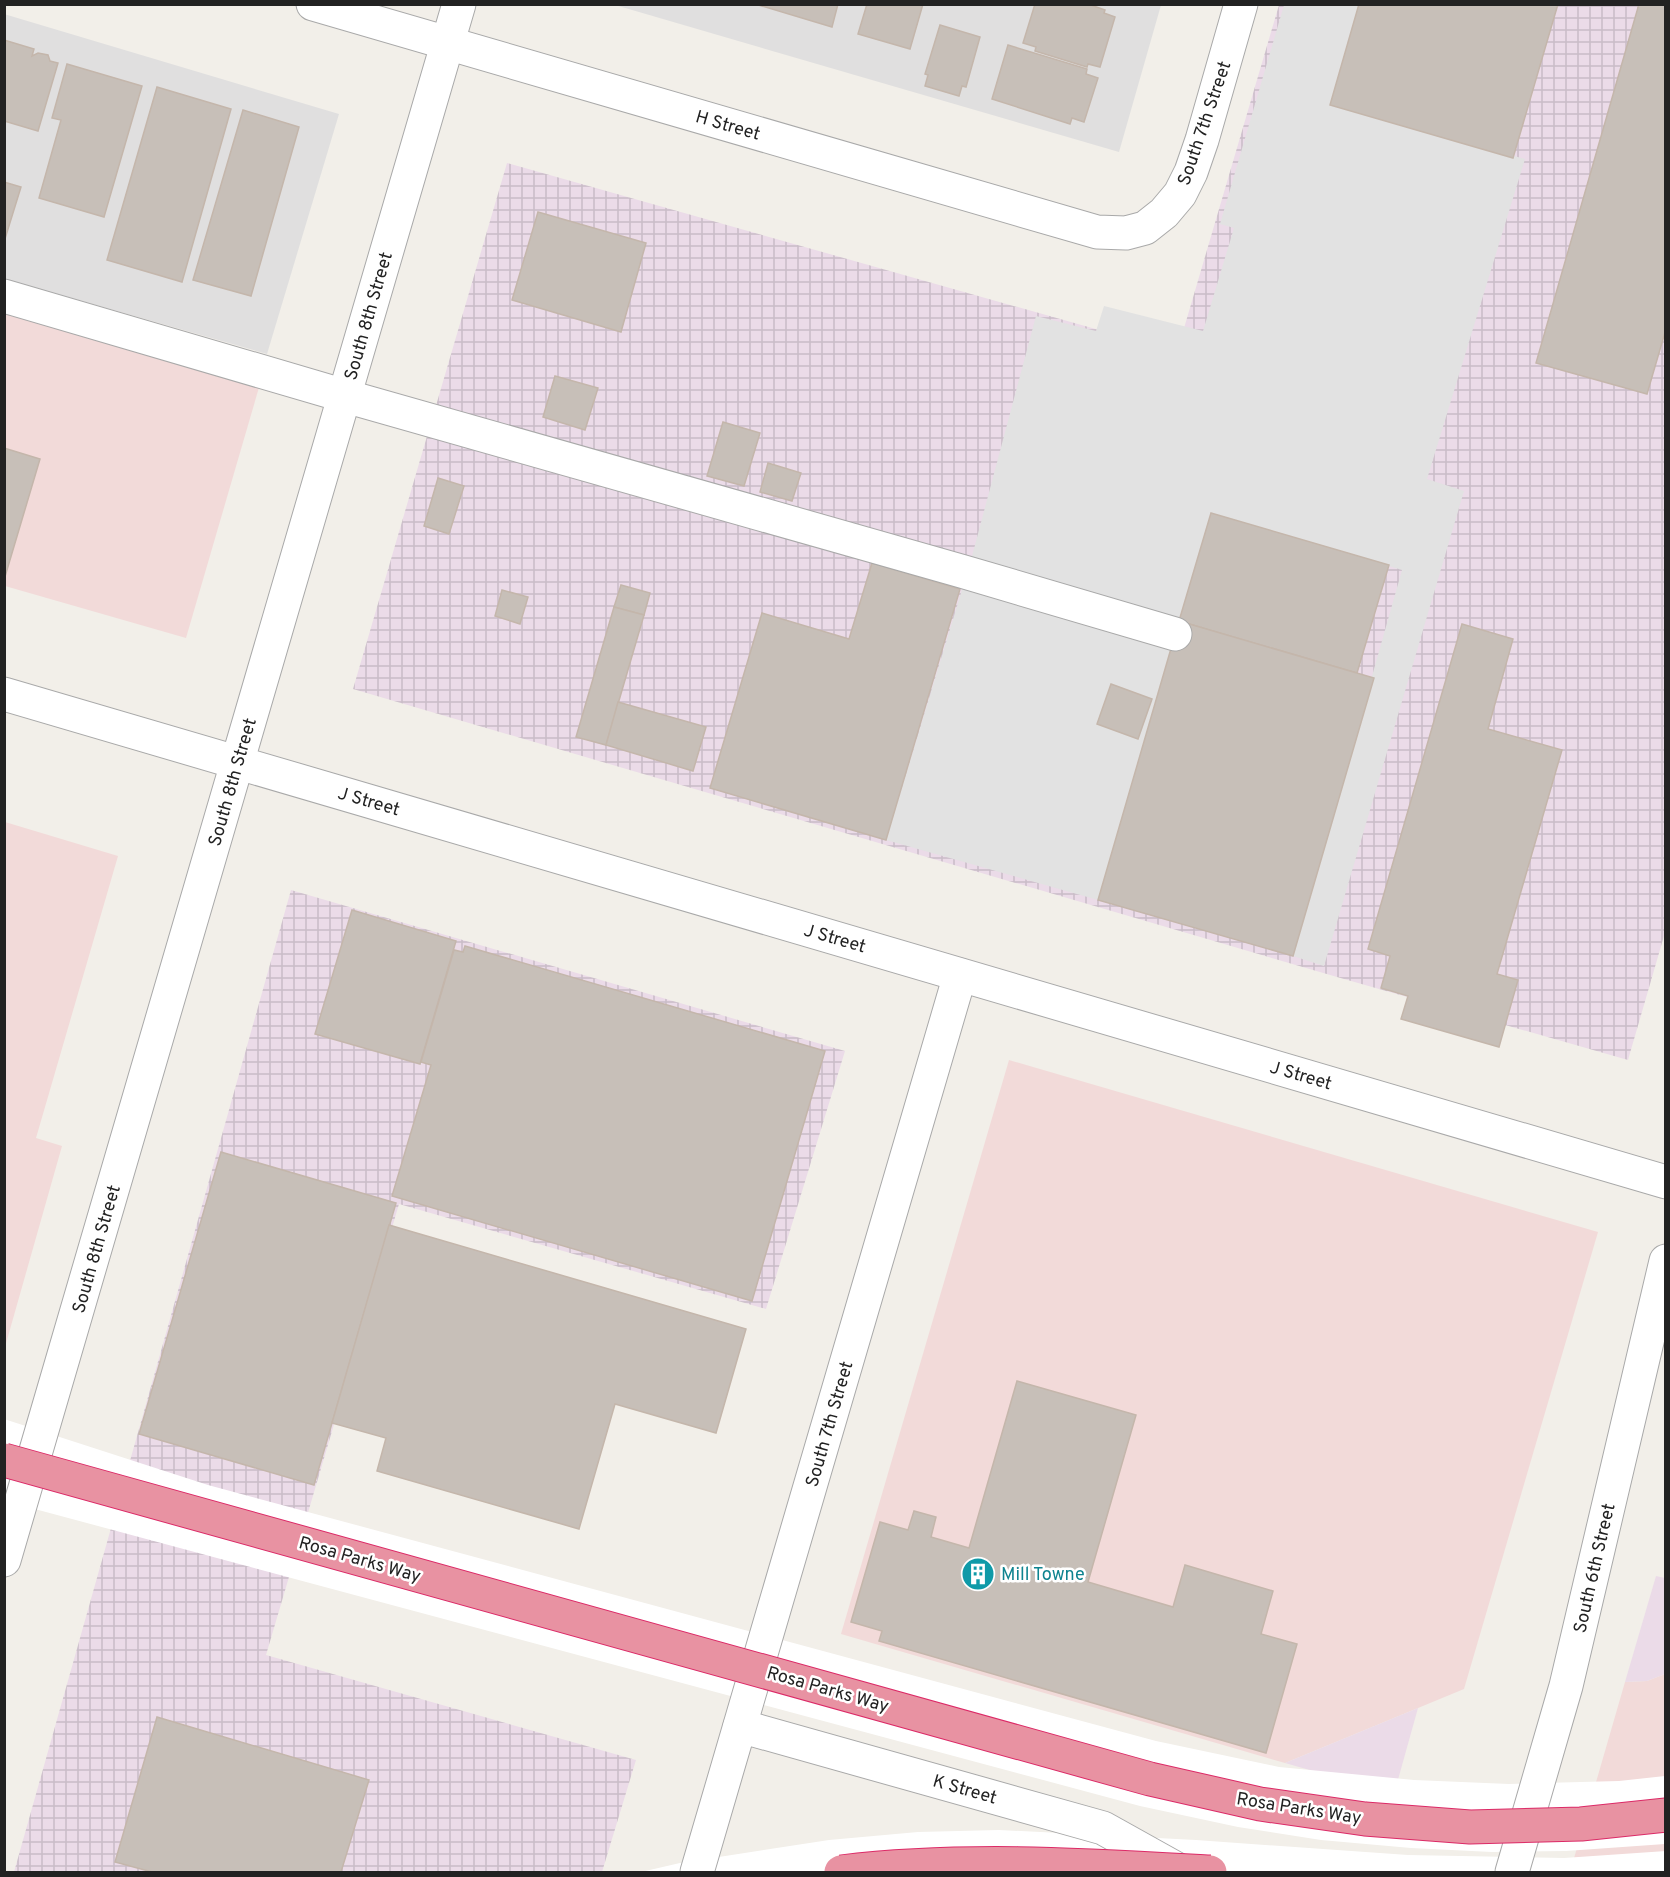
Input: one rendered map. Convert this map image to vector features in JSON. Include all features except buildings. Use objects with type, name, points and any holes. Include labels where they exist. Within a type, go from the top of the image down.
[{"type":"highway","name":"Rosa Parks Way","points":[[4,1460],[1150,1779],[1260,1804],[1365,1819],[1470,1827],[1581,1824],[1665,1815]]},
{"type":"highway","points":[[841,1872],[976,1863],[1099,1865],[1210,1872]]},
{"type":"street","name":"H Street","points":[[313,4],[1097,232],[1126,233],[1145,228]]},
{"type":"street","name":"South 8th Street","points":[[4,1560],[459,4]]},
{"type":"street","name":"South 7th Street","points":[[1145,228],[1164,213],[1180,194],[1191,172],[1241,4]]},
{"type":"street","points":[[4,296],[1175,634]]},
{"type":"street","name":"J Street","points":[[4,694],[1665,1182]]},
{"type":"street","name":"South 7th Street","points":[[697,1872],[960,975]]},
{"type":"street","name":"South 6th Street","points":[[1512,1872],[1566,1686],[1665,1261]]},
{"type":"street","name":"K Street","points":[[740,1726],[1103,1828],[1182,1872]]},
{"type":"shaded area","points":[[615,5],[1161,5],[1119,152]]},
{"type":"shaded area","points":[[1279,5],[1665,5],[1666,929],[1628,1060],[353,689],[507,163],[1177,352]]},
{"type":"shaded area","points":[[1284,5],[1359,5],[1330,105],[1525,159],[1427,479],[1464,491],[1324,966],[1293,956],[1402,570],[1211,513],[1098,900],[886,840],[971,560],[1036,316],[1096,331],[1104,306],[1203,331],[1234,228],[1220,224]]},
{"type":"shaded area","points":[[4,14],[339,114],[267,354],[5,279]]},
{"type":"shaded area","points":[[4,309],[260,384],[186,638],[5,586]]},
{"type":"shaded area","points":[[5,822],[118,856],[36,1138],[62,1146],[5,1347]]},
{"type":"shaded area","points":[[291,890],[845,1051],[766,1309],[399,1204],[266,1655],[636,1760],[602,1872],[14,1872]]},
{"type":"shaded area","points":[[1009,1060],[1598,1232],[1464,1689],[1285,1763],[841,1634]]},
{"type":"shaded area","points":[[1656,1576],[1665,1578],[1665,1674],[1647,1681],[1625,1682]]},
{"type":"shaded area","points":[[1665,1674],[1665,1872],[1570,1872],[1625,1682],[1647,1681]]},
{"type":"shaded area","points":[[1418,1708],[1394,1794],[1285,1763]]},
{"type":"pier","points":[[4,1419],[208,1485],[1156,1741],[1279,1767],[1414,1780],[1509,1784],[1619,1781],[1665,1776],[1665,1844],[1566,1851],[1492,1852],[1411,1848],[1321,1840],[1238,1827],[1140,1806],[5,1501]]},
{"type":"pier","points":[[999,1830],[1196,1840],[1408,1855],[1564,1858],[1666,1851],[1665,1872],[641,1872],[680,1863],[829,1840],[918,1832]]},
{"type":"place","name":"Mill Towne","points":[[978,1574]]}]
